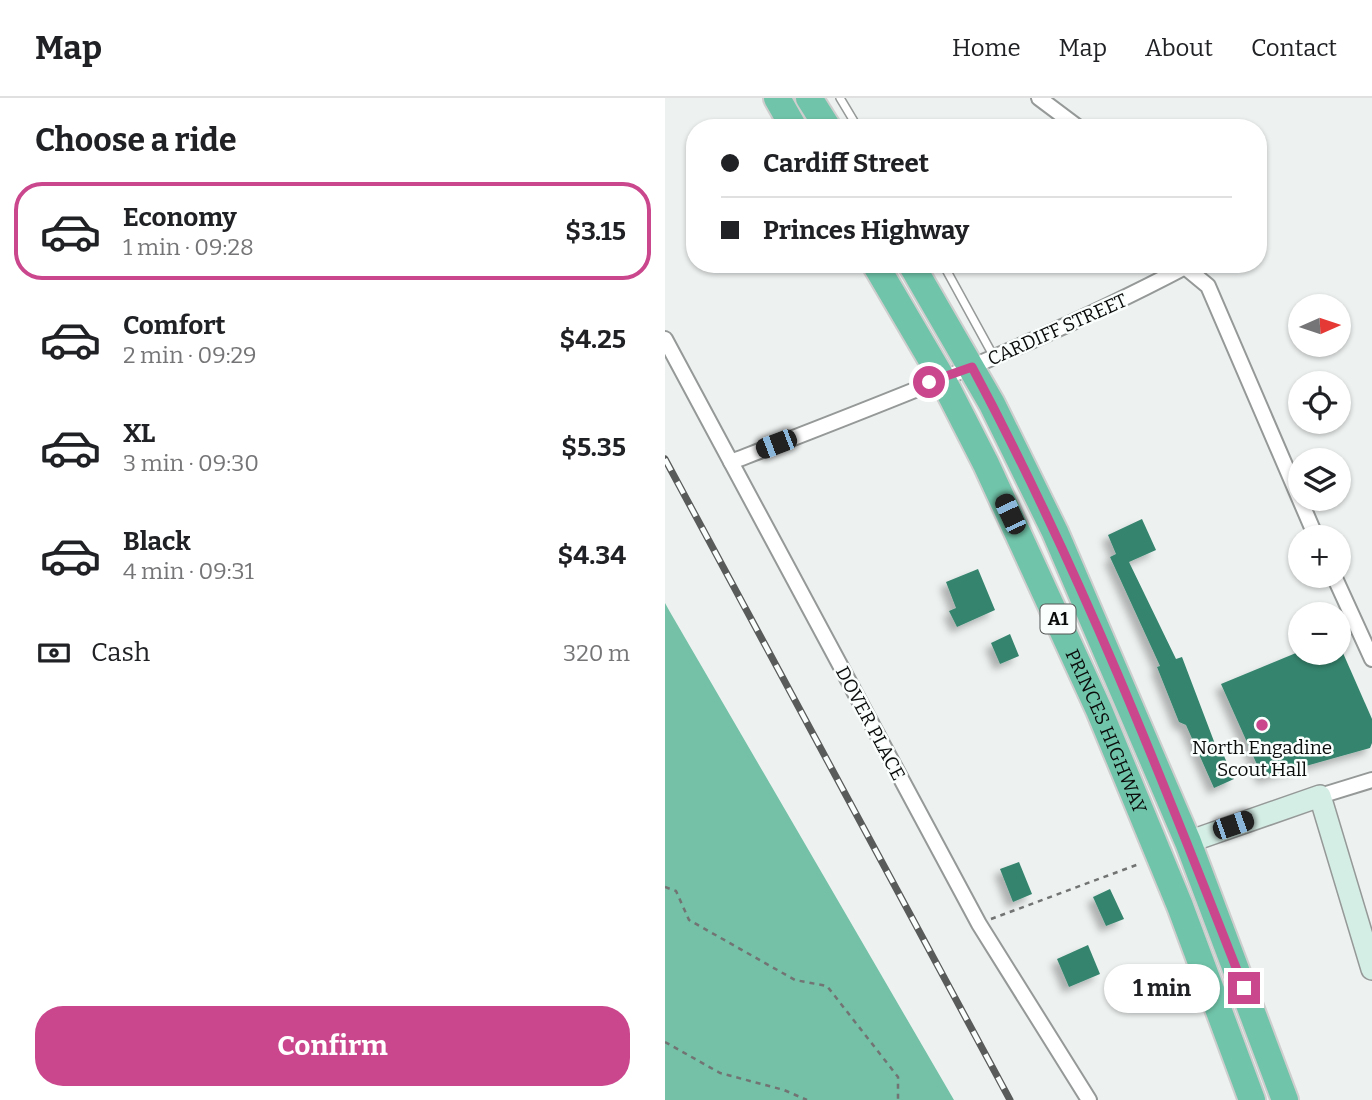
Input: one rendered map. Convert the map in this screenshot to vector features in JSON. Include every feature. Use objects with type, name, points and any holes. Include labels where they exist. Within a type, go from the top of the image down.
[{"type":"highway","points":[[777,98],[789,119]]},
{"type":"highway","points":[[809,98],[822,119]]},
{"type":"highway","name":"PRINCES HIGHWAY","points":[[880,273],[942,377],[1033,564],[1135,794],[1249,1092]]},
{"type":"highway","name":"PRINCES HIGHWAY","points":[[918,273],[983,362],[1188,842],[1285,1100]]},
{"type":"highway","points":[[1135,794],[1167,828],[1188,842],[1182,861],[1183,873],[1246,1036],[1249,1051],[1249,1092]]},
{"type":"street","points":[[1039,98],[1067,119]]},
{"type":"street","name":"CARDIFF STREET","points":[[731,462],[983,362],[1112,306],[1172,273]]},
{"type":"street","points":[[1193,273],[1208,286],[1311,525]]},
{"type":"street","name":"DOVER PLACE","points":[[665,339],[979,923],[1089,1100]]},
{"type":"street","points":[[1339,588],[1372,659]]},
{"type":"street","points":[[1188,842],[1372,780]]},
{"type":"street","points":[[1320,796],[1372,969]]},
{"type":"lane","points":[[840,98],[853,119]]},
{"type":"lane","points":[[947,273],[983,362]]},
{"type":"path","points":[[979,923],[1149,861]]},
{"type":"path","points":[[665,887],[676,891],[689,920],[795,980],[827,986],[898,1077],[898,1100]]},
{"type":"path","points":[[665,1042],[720,1073],[784,1090],[807,1100]]},
{"type":"green space","points":[[665,603],[670,612],[954,1100],[665,1100]]},
{"type":"building","points":[[1142,519],[1156,550],[1129,562],[1176,659],[1182,657],[1215,744],[1218,742],[1234,779],[1214,788],[1186,725],[1179,722],[1157,667],[1160,666],[1110,557],[1116,554],[1108,535]]},
{"type":"building","points":[[978,569],[995,610],[957,627],[949,611],[956,608],[946,582]]},
{"type":"building","points":[[1010,634],[1019,656],[1000,664],[991,643]]},
{"type":"building","points":[[1288,656],[1288,665],[1348,665],[1372,719],[1370,748],[1263,778],[1221,684]]},
{"type":"building","points":[[1019,862],[1032,894],[1013,902],[1000,869]]},
{"type":"building","points":[[1110,889],[1124,919],[1106,926],[1093,897]]},
{"type":"building","points":[[1088,945],[1100,974],[1069,987],[1057,959]]},
{"type":"railway","points":[[665,459],[1010,1100]]},
{"type":"place","name":"North Engadine Scout Hall","points":[[1262,725]]},
{"type":"route","points":[[929,382],[972,367],[992,404],[1055,532],[1137,722],[1188,842],[1244,988]]}]
